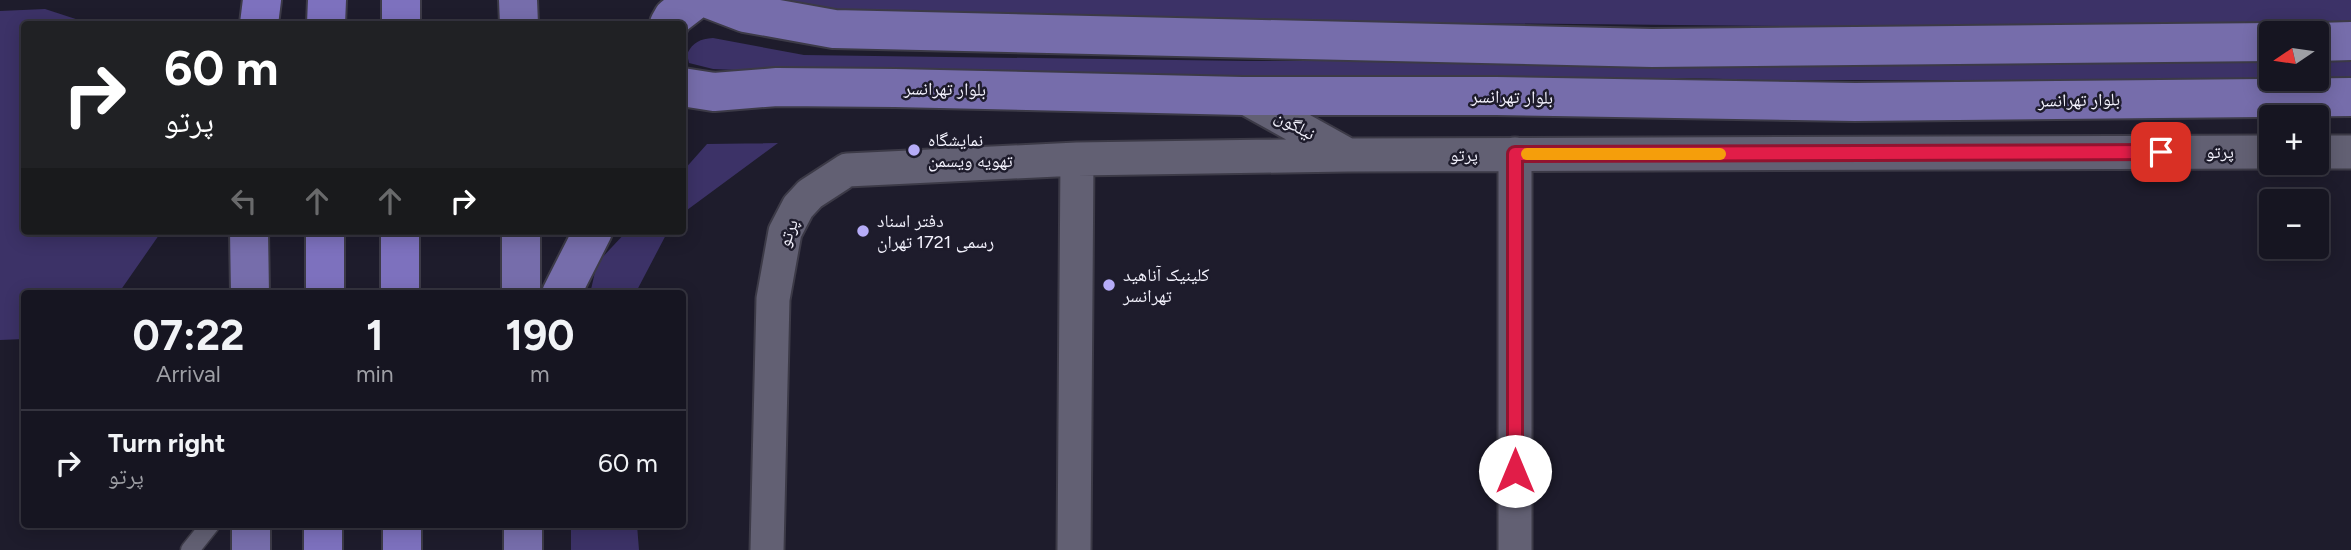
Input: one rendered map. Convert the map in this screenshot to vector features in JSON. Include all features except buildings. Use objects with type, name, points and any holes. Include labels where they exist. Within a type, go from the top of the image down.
[{"type":"highway","points":[[259,21],[262,0]]},
{"type":"highway","points":[[326,21],[327,0]]},
{"type":"highway","points":[[401,0],[401,21]]},
{"type":"highway","points":[[325,235],[325,290]]},
{"type":"highway","points":[[400,235],[400,290]]},
{"type":"highway","points":[[323,528],[323,550]]},
{"type":"highway","points":[[402,528],[402,550]]},
{"type":"main road","points":[[248,0],[248,21]]},
{"type":"main road","points":[[518,0],[519,21]]},
{"type":"main road","points":[[671,21],[695,0]]},
{"type":"main road","points":[[711,0],[745,13],[834,29],[1652,48],[2259,42]]},
{"type":"main road","points":[[2329,42],[2351,41]]},
{"type":"main road","name":"بلوار تهرانسر","points":[[686,112],[698,90],[777,87],[1242,96],[1579,97],[1855,102],[2351,97]]},
{"type":"main road","points":[[249,235],[250,290]]},
{"type":"main road","points":[[521,235],[521,290]]},
{"type":"main road","points":[[563,290],[591,235]]},
{"type":"main road","points":[[251,528],[251,550]]},
{"type":"main road","points":[[523,528],[523,550]]},
{"type":"street","name":"نیلگون","points":[[1242,96],[1348,155]]},
{"type":"street","name":"پرتو","points":[[767,550],[773,299],[785,232],[810,194],[847,170],[1077,159],[1348,155],[2259,152]]},
{"type":"street","points":[[2329,152],[2351,152]]},
{"type":"street","points":[[1515,154],[1515,550]]},
{"type":"street","points":[[1073,550],[1077,159]]},
{"type":"lane","points":[[190,550],[208,528]]},
{"type":"shaded area","points":[[769,0],[2351,0],[2351,26],[2329,26],[2329,21],[2259,21],[2259,28],[2212,29],[800,17]]},
{"type":"shaded area","points":[[45,9],[82,21],[21,21],[21,235],[159,235],[121,290],[21,290],[21,339],[0,340],[0,11]]},
{"type":"shaded area","points":[[713,38],[804,55],[1248,61],[2259,61],[2259,80],[1435,80],[804,73],[713,69],[689,63],[687,54],[694,44]]},
{"type":"shaded area","points":[[2329,61],[2351,61],[2351,80],[2329,80]]},
{"type":"shaded area","points":[[778,143],[686,211],[686,168],[707,144]]},
{"type":"shaded area","points":[[623,235],[666,235],[637,290],[591,290],[597,263]]},
{"type":"shaded area","points":[[571,528],[637,528],[639,550],[571,550]]},
{"type":"slow traffic","points":[[1527,154],[1720,154]]},
{"type":"place","name":"نمایشگاه تهویه ویسمن","points":[[914,150]]},
{"type":"place","name":"دفتر اسناد رسمی 1721 تهران","points":[[863,231]]},
{"type":"place","name":"کلینیک آناهید تهرانسر","points":[[1109,285]]},
{"type":"route","points":[[1515,471],[1515,154],[2161,152]]}]
